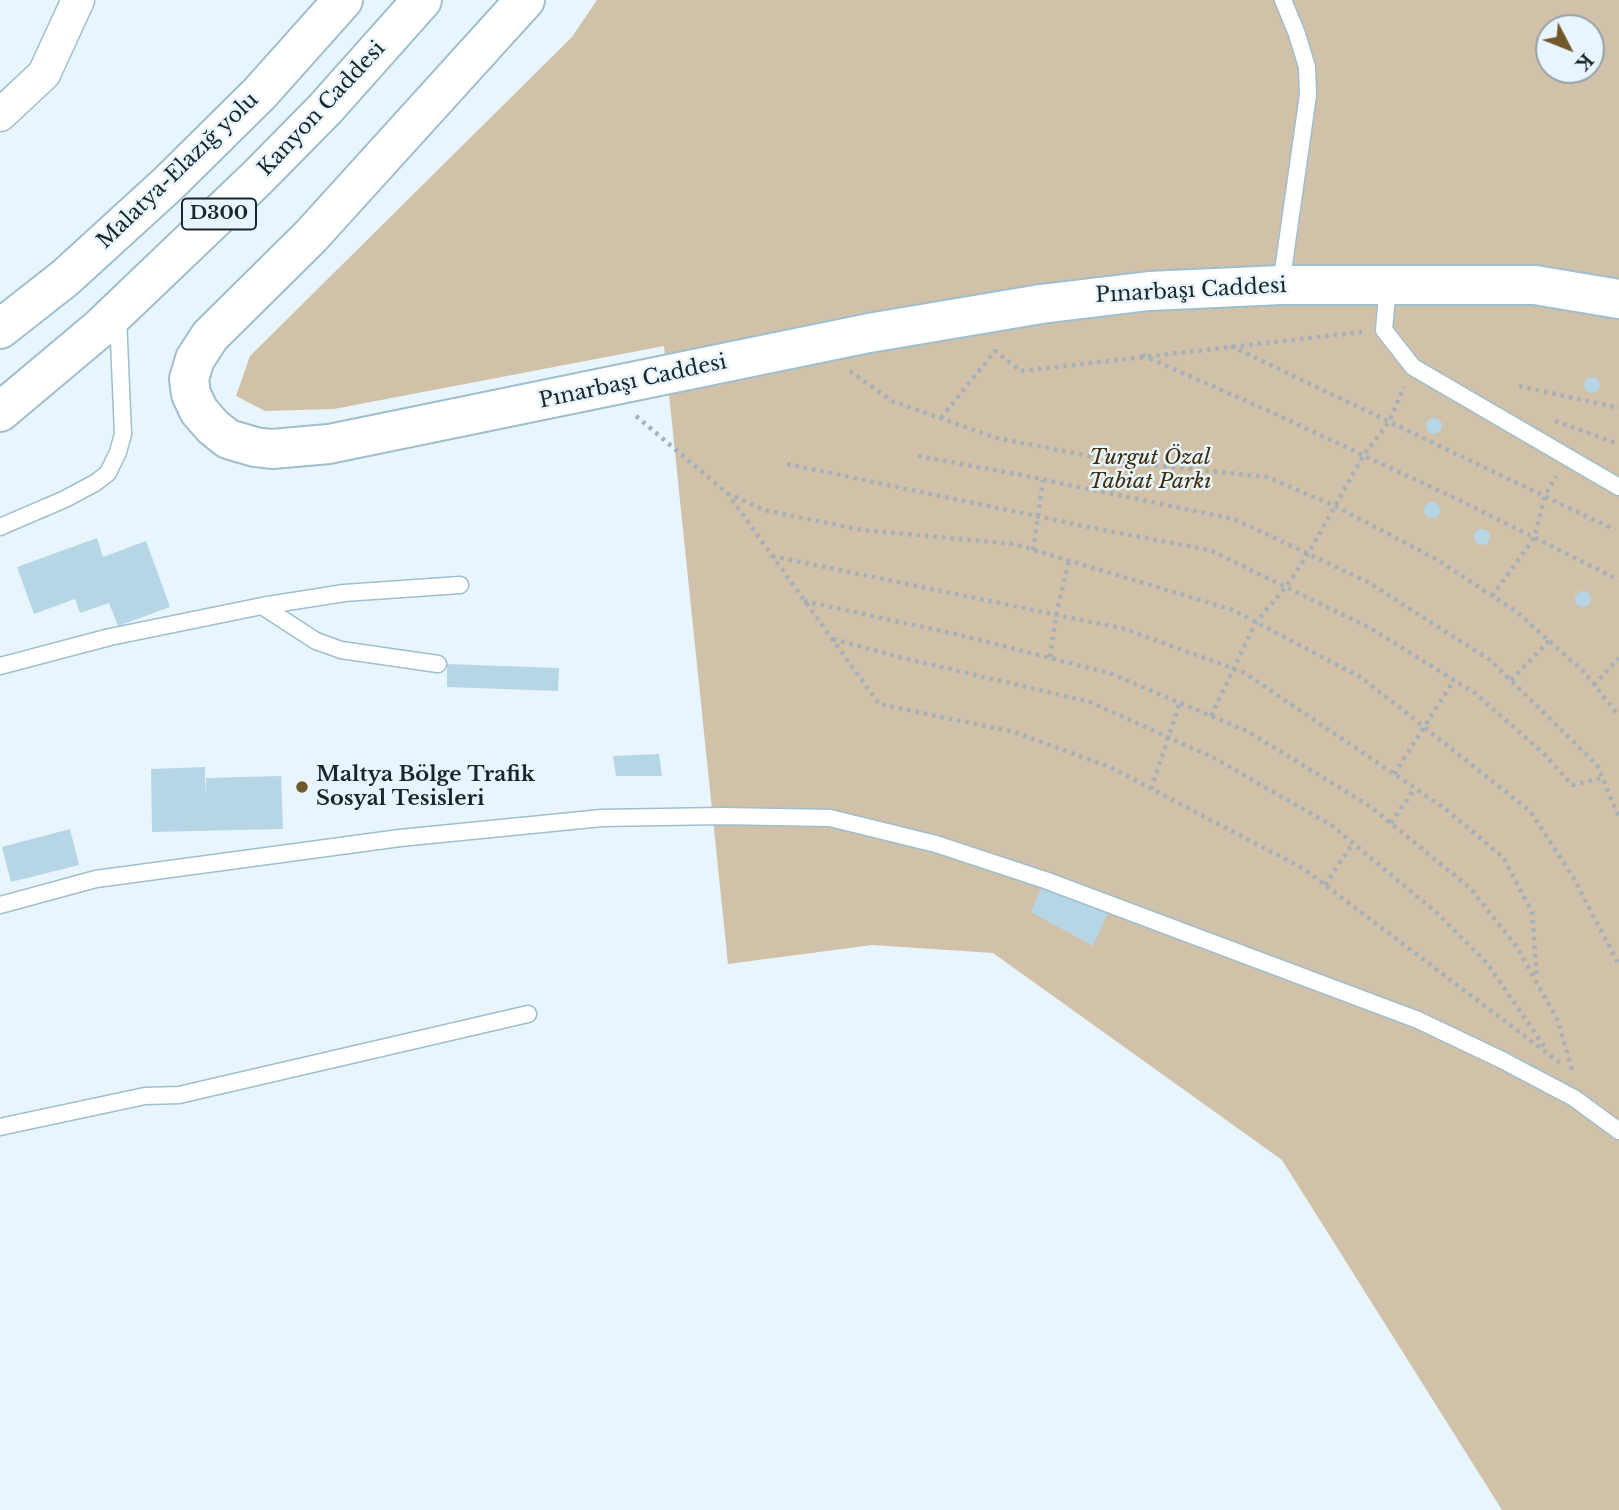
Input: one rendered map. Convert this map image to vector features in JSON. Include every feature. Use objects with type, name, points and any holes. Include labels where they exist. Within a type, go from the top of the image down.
[{"type":"main road","name":"Malatya-Elazığ yolu","points":[[0,328],[65,278],[169,183],[260,93],[343,0]]},
{"type":"main road","name":"Kanyon Caddesi","points":[[0,412],[117,311],[267,169],[325,109],[422,0]]},
{"type":"main road","name":"Pınarbaşı Caddesi","points":[[525,0],[311,236],[210,336],[195,359],[189,379],[191,394],[199,411],[228,439],[272,449],[329,444],[812,345],[975,314],[1095,296],[1281,285],[1535,285],[1619,299]]},
{"type":"street","points":[[0,115],[44,74],[78,0]]},
{"type":"lane","points":[[1281,285],[1308,95],[1307,68],[1283,0]]},
{"type":"lane","points":[[1388,285],[1384,330],[1413,367],[1619,487]]},
{"type":"lane","points":[[0,527],[95,483],[107,473],[113,463],[124,434],[117,311]]},
{"type":"lane","points":[[0,666],[110,637],[262,606],[344,593],[460,585]]},
{"type":"lane","points":[[262,606],[316,641],[341,650],[438,664]]},
{"type":"lane","points":[[0,905],[96,879],[400,838],[602,818],[830,818],[936,844],[1045,880],[1418,1020],[1574,1098],[1619,1130]]},
{"type":"lane","points":[[0,1127],[145,1096],[178,1095],[528,1014]]},
{"type":"path","points":[[941,418],[995,351],[1021,371],[1142,355],[1384,330]]},
{"type":"path","points":[[812,345],[892,401],[996,438],[1116,461],[1268,477],[1335,506],[1436,559],[1517,612],[1584,672],[1619,716]]},
{"type":"path","points":[[1230,346],[1615,530]]},
{"type":"path","points":[[1142,355],[1363,456],[1619,580]]},
{"type":"path","points":[[1211,716],[1256,622],[1286,587],[1308,554],[1363,456],[1389,422],[1413,367]]},
{"type":"path","points":[[1519,386],[1619,408]]},
{"type":"path","points":[[603,388],[727,493],[804,601],[880,704],[1014,732],[1110,767],[1304,869],[1556,1058],[1576,1084],[1558,1021],[1517,947],[1471,889],[1371,807],[1247,731],[1109,673],[804,601]]},
{"type":"path","points":[[1544,417],[1619,444]]},
{"type":"path","points":[[918,456],[1234,519],[1368,582],[1490,660],[1597,765],[1619,817]]},
{"type":"path","points":[[1492,596],[1534,538],[1545,496],[1567,457]]},
{"type":"path","points":[[787,464],[1210,550],[1370,628],[1475,693],[1543,753],[1572,785],[1603,778]]},
{"type":"path","points":[[1033,550],[1044,480]]},
{"type":"path","points":[[727,493],[764,510],[862,530],[1014,544],[1233,610],[1362,678],[1530,811],[1573,877],[1619,965]]},
{"type":"path","points":[[772,556],[1125,629],[1243,672],[1443,807],[1503,857],[1532,912],[1537,983]]},
{"type":"path","points":[[1050,657],[1056,615],[1069,561]]},
{"type":"path","points":[[832,639],[1090,702],[1214,758],[1331,825],[1436,912],[1487,963],[1548,1053]]},
{"type":"path","points":[[1511,680],[1549,641]]},
{"type":"path","points":[[1594,685],[1619,658]]},
{"type":"path","points":[[1394,774],[1454,680]]},
{"type":"path","points":[[1151,789],[1180,702]]},
{"type":"path","points":[[1391,823],[1415,788]]},
{"type":"path","points":[[1325,885],[1353,843]]},
{"type":"green space","name":"Turgut Özal Tabiat Parkı","points":[[597,0],[1619,0],[1619,1510],[1502,1510],[1282,1160],[993,953],[872,945],[728,964],[664,346],[334,409],[265,411],[236,396],[250,356],[572,37]]},
{"type":"building","points":[[1592,377],[1598,379],[1598,391],[1592,393],[1586,391],[1584,385],[1586,379]]},
{"type":"building","points":[[1434,418],[1440,420],[1440,432],[1434,434],[1428,432],[1426,426],[1428,420]]},
{"type":"building","points":[[1432,502],[1438,504],[1438,516],[1432,518],[1426,516],[1424,510],[1426,504]]},
{"type":"building","points":[[1482,529],[1488,531],[1488,543],[1482,545],[1476,543],[1474,537],[1476,531]]},
{"type":"building","points":[[97,538],[103,557],[146,541],[170,607],[118,626],[109,603],[80,613],[75,599],[34,614],[17,567]]},
{"type":"building","points":[[1583,591],[1589,593],[1589,605],[1583,607],[1577,605],[1575,599],[1577,593]]},
{"type":"building","points":[[447,664],[559,668],[558,691],[447,687]]},
{"type":"building","points":[[659,754],[662,776],[616,776],[613,756]]},
{"type":"building","points":[[205,767],[205,797],[206,778],[281,776],[283,829],[152,832],[151,769]]},
{"type":"building","points":[[70,829],[79,865],[11,882],[2,847]]},
{"type":"building","points":[[1047,871],[1115,897],[1093,946],[1031,912]]},
{"type":"place","name":"Maltya Bölge Trafik Sosyal Tesisleri","points":[[302,787]]}]
